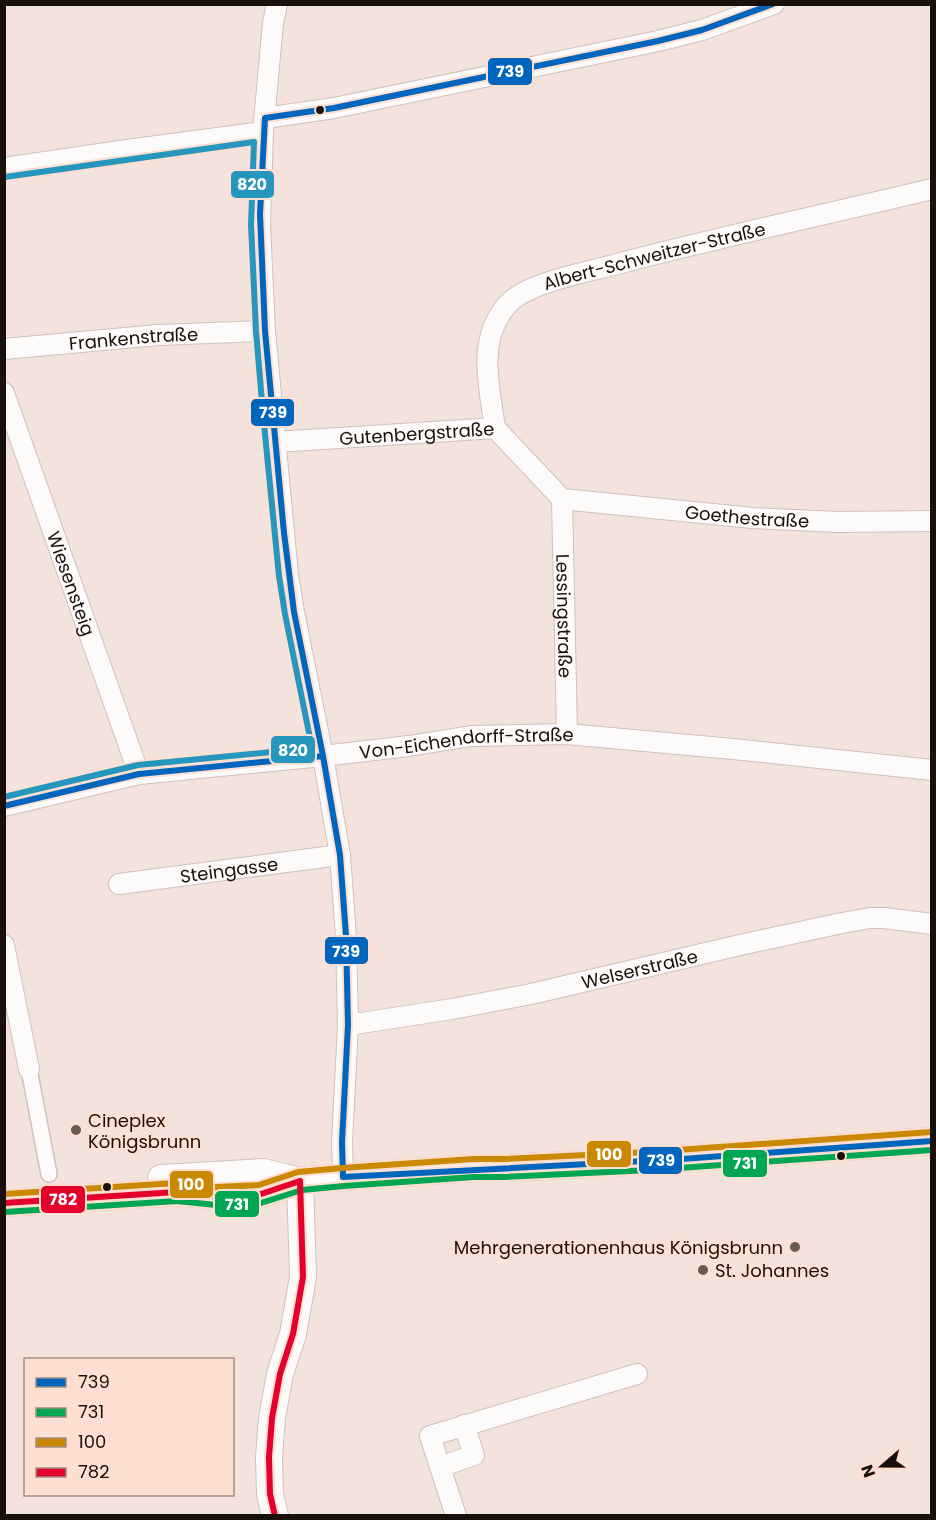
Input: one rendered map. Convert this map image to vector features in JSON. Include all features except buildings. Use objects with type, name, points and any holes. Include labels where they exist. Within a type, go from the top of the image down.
[{"type":"street","points":[[277,4],[273,23],[264,125],[260,214],[265,332],[288,576],[340,855],[346,936],[348,1025],[342,1142],[343,1177]]},
{"type":"street","points":[[4,168],[264,125],[321,110],[658,41],[702,30],[774,4]]},
{"type":"street","name":"Albert-Schweitzer-Straße","points":[[495,428],[488,369],[489,335],[501,312],[525,292],[550,281],[667,250],[932,189]]},
{"type":"street","name":"Frankenstraße","points":[[4,349],[158,335],[265,332]]},
{"type":"street","name":"Wiesensteig","points":[[4,393],[139,774]]},
{"type":"street","name":"Gutenbergstraße","points":[[276,442],[495,428],[562,499]]},
{"type":"street","name":"Goethestraße","points":[[562,499],[753,518],[838,522],[932,521]]},
{"type":"street","name":"Lessingstraße","points":[[562,499],[567,734]]},
{"type":"street","name":"Von-Eichendorff-Straße","points":[[4,806],[139,774],[323,756],[471,736],[567,734],[932,770]]},
{"type":"street","name":"Steingasse","points":[[119,884],[340,855]]},
{"type":"street","name":"Welserstraße","points":[[348,1025],[531,994],[842,923],[877,918],[932,924]]},
{"type":"street","points":[[4,945],[8,981],[29,1069],[49,1174]]},
{"type":"street","points":[[4,1203],[177,1192],[216,1196],[263,1172],[300,1181],[474,1168],[658,1161],[932,1141]]},
{"type":"street","points":[[4,1190],[144,1179],[238,1184]]},
{"type":"street","points":[[275,1515],[270,1494],[269,1457],[272,1418],[280,1374],[293,1334],[303,1277],[300,1181]]},
{"type":"street","points":[[456,1515],[430,1436],[637,1374]]},
{"type":"street","points":[[440,1467],[474,1455],[464,1425]]},
{"type":"transit line","name":"739","points":[[773,4],[702,30],[658,41],[334,108],[265,118],[260,214],[265,331],[284,533],[294,612],[340,855],[346,936],[348,1025],[342,1142],[343,1177],[682,1159],[932,1141]]},
{"type":"transit line","name":"820","points":[[4,797],[138,765],[312,748],[279,576],[263,414],[251,225],[254,142],[5,177]]},
{"type":"transit line","name":"739","points":[[4,806],[139,774],[323,756]]},
{"type":"transit line","name":"100","points":[[4,1194],[176,1183],[216,1187],[259,1185],[298,1172],[342,1168],[473,1159],[649,1152],[931,1132]]},
{"type":"transit line","name":"731","points":[[5,1212],[177,1201],[216,1205],[261,1203],[302,1190],[344,1186],[474,1177],[651,1170],[932,1150]]},
{"type":"transit line","name":"782","points":[[4,1203],[177,1192],[216,1196],[261,1194],[300,1181]]},
{"type":"transit line","name":"782","points":[[275,1516],[270,1494],[269,1457],[272,1418],[280,1374],[293,1334],[303,1277],[300,1181]]},
{"type":"place","name":"Cineplex Königsbrunn","points":[[76,1130]]},
{"type":"place","name":"Mehrgenerationenhaus Königsbrunn","points":[[795,1247]]},
{"type":"place","name":"St. Johannes","points":[[703,1270]]}]
